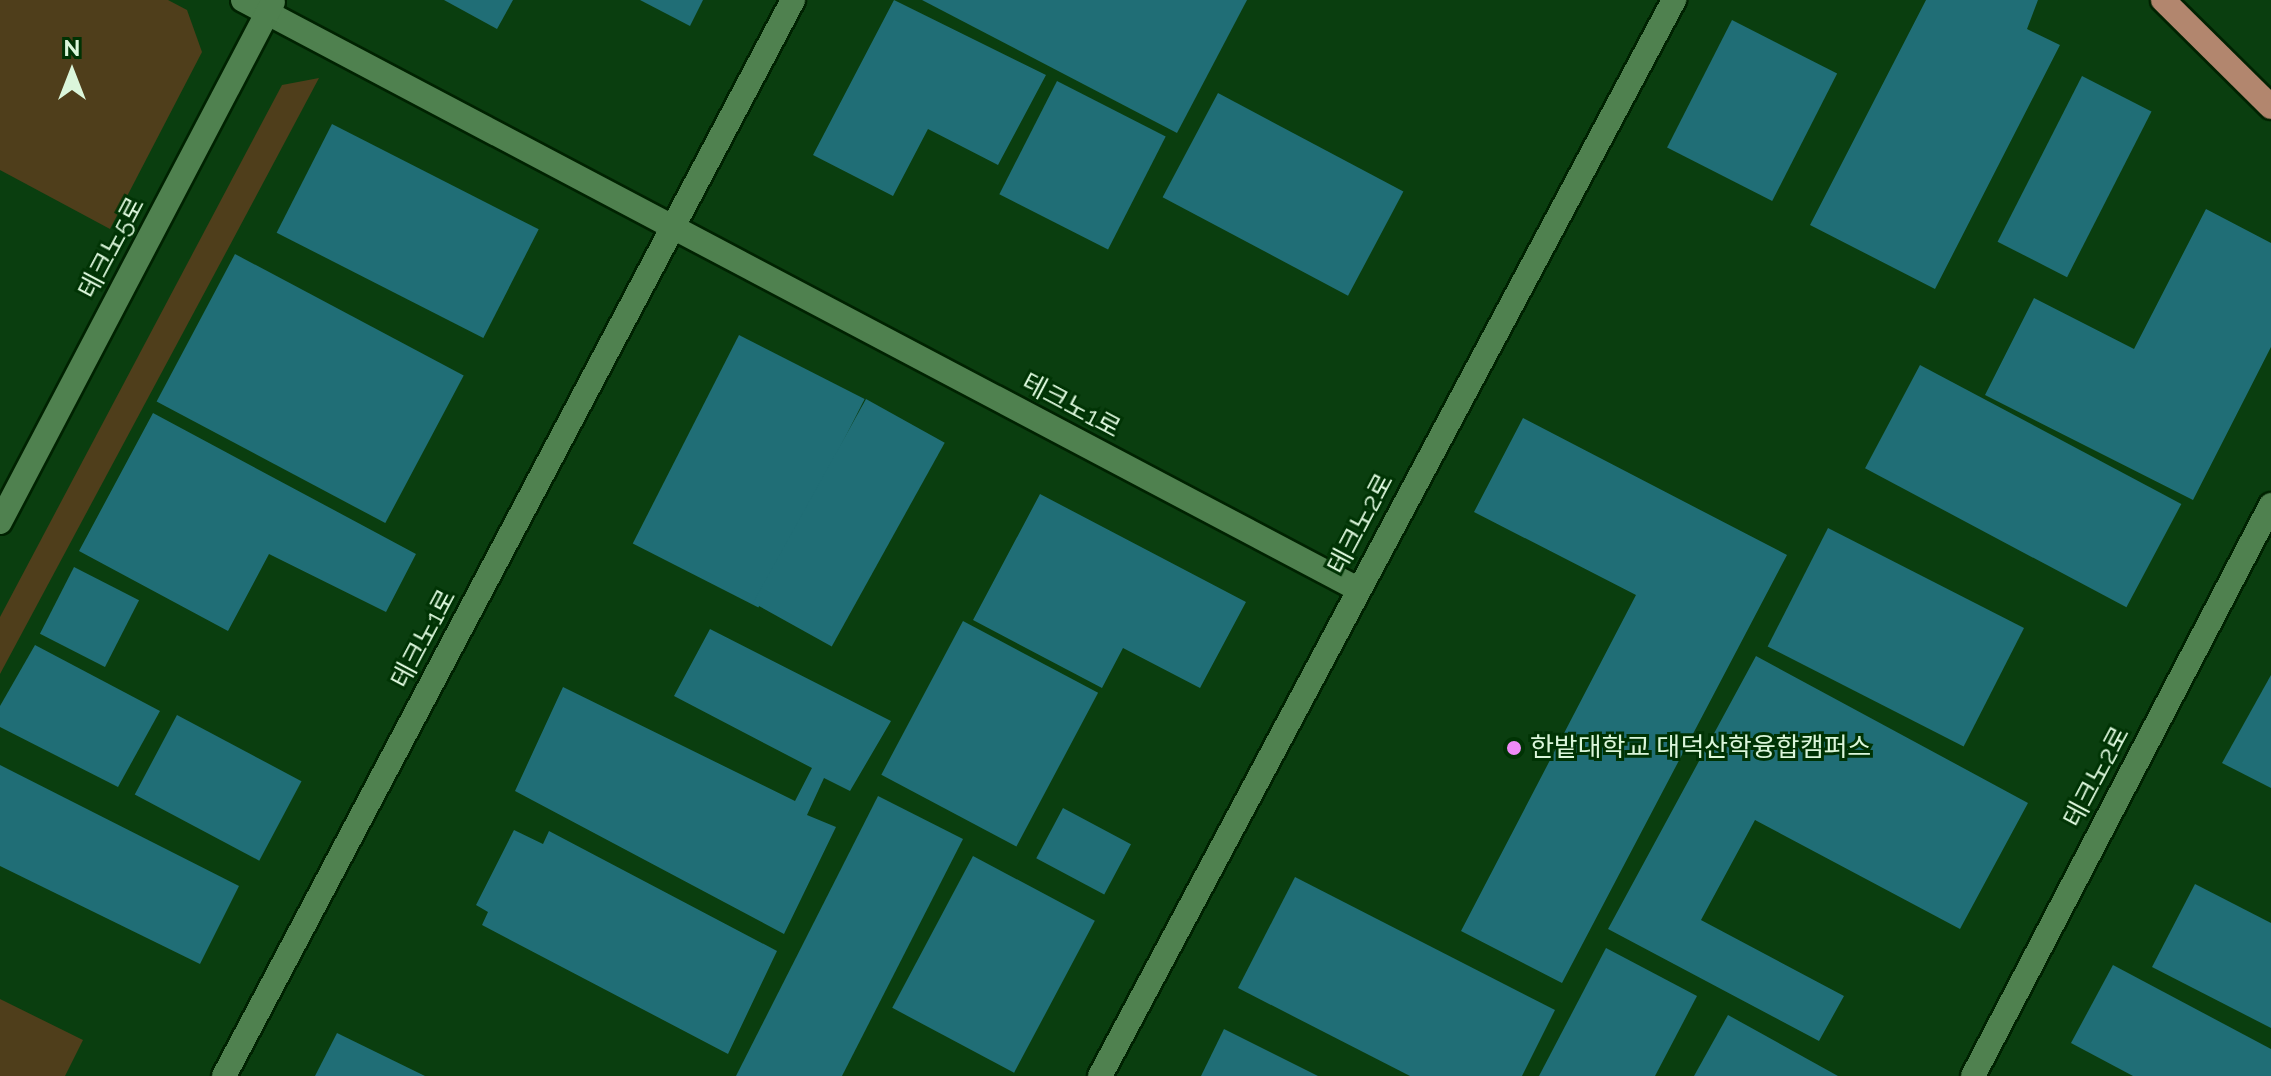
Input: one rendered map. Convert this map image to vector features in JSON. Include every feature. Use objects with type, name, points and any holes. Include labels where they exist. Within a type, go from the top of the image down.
[{"type":"main road","points":[[2163,0],[2271,107]]},
{"type":"street","name":"테크노1로","points":[[243,0],[270,7],[672,228],[1358,589]]},
{"type":"street","name":"테크노1로","points":[[224,1076],[793,0]]},
{"type":"street","name":"테크노2로","points":[[1100,1076],[1674,0]]},
{"type":"street","name":"테크노5로","points":[[0,522],[270,7]]},
{"type":"street","name":"테크노2로","points":[[1973,1076],[2271,505]]},
{"type":"shaded area","points":[[0,0],[168,0],[187,10],[202,52],[110,229],[0,170]]},
{"type":"shaded area","points":[[319,78],[0,674],[0,617],[282,85]]},
{"type":"shaded area","points":[[0,999],[83,1040],[65,1076],[0,1076]]},
{"type":"building","points":[[444,0],[513,0],[497,29]]},
{"type":"building","points":[[640,0],[703,0],[690,26]]},
{"type":"building","points":[[894,0],[1046,75],[998,165],[928,129],[893,196],[813,155]]},
{"type":"building","points":[[922,0],[1247,0],[1177,133]]},
{"type":"building","points":[[1926,0],[2038,0],[2027,29],[2060,45],[1935,289],[1810,225]]},
{"type":"building","points":[[1732,20],[1837,74],[1772,201],[1667,147]]},
{"type":"building","points":[[2082,76],[2151,111],[2067,277],[1998,242]]},
{"type":"building","points":[[1057,81],[1166,136],[1108,250],[999,194]]},
{"type":"building","points":[[1218,93],[1403,192],[1348,296],[1163,197]]},
{"type":"building","points":[[332,124],[539,229],[483,338],[277,233]]},
{"type":"building","points":[[2206,209],[2271,243],[2271,347],[2193,500],[1985,395],[2034,298],[2134,349]]},
{"type":"building","points":[[235,254],[464,376],[385,523],[157,401]]},
{"type":"building","points":[[739,335],[865,399],[758,608],[633,543]]},
{"type":"building","points":[[1920,365],[2181,504],[2126,607],[1865,468]]},
{"type":"building","points":[[866,399],[945,443],[832,646],[753,603]]},
{"type":"building","points":[[153,413],[416,554],[386,612],[269,554],[228,631],[79,551]]},
{"type":"building","points":[[1523,418],[1787,555],[1562,983],[1461,931],[1636,595],[1474,512]]},
{"type":"building","points":[[1040,494],[1246,602],[1200,688],[1123,648],[1102,688],[973,620]]},
{"type":"building","points":[[1828,528],[2024,628],[1964,746],[1768,647]]},
{"type":"building","points":[[74,567],[139,600],[105,667],[40,634]]},
{"type":"building","points":[[963,621],[1098,693],[1016,846],[881,775]]},
{"type":"building","points":[[710,629],[891,721],[850,791],[824,778],[807,815],[836,827],[784,934],[515,791],[563,687],[795,801],[812,768],[674,696]]},
{"type":"building","points":[[35,645],[160,711],[118,787],[0,727],[0,706]]},
{"type":"building","points":[[1756,656],[2028,803],[1960,929],[1755,820],[1701,920],[1844,996],[1819,1041],[1608,929]]},
{"type":"building","points":[[2271,675],[2271,788],[2222,763]]},
{"type":"building","points":[[177,715],[301,781],[259,861],[135,794]]},
{"type":"building","points":[[0,765],[239,886],[200,964],[0,866]]},
{"type":"building","points":[[878,796],[963,839],[842,1076],[736,1076]]},
{"type":"building","points":[[1063,808],[1131,844],[1104,894],[1036,858]]},
{"type":"building","points":[[514,830],[543,844],[549,831],[777,951],[728,1054],[482,925],[488,912],[476,905]]},
{"type":"building","points":[[973,856],[1095,921],[1014,1073],[892,1008]]},
{"type":"building","points":[[1295,877],[1555,1010],[1522,1076],[1410,1076],[1238,988]]},
{"type":"building","points":[[2195,884],[2271,923],[2271,1028],[2152,967]]},
{"type":"building","points":[[1606,948],[1697,996],[1655,1076],[1539,1076]]},
{"type":"building","points":[[2113,965],[2271,1049],[2271,1076],[2133,1076],[2071,1043]]},
{"type":"building","points":[[1728,1015],[1838,1076],[1694,1076]]},
{"type":"building","points":[[1224,1029],[1318,1076],[1201,1076]]},
{"type":"building","points":[[337,1033],[425,1076],[315,1076]]},
{"type":"place","name":"한밭대학교 대덕산학융합캠퍼스","points":[[1514,748]]}]
